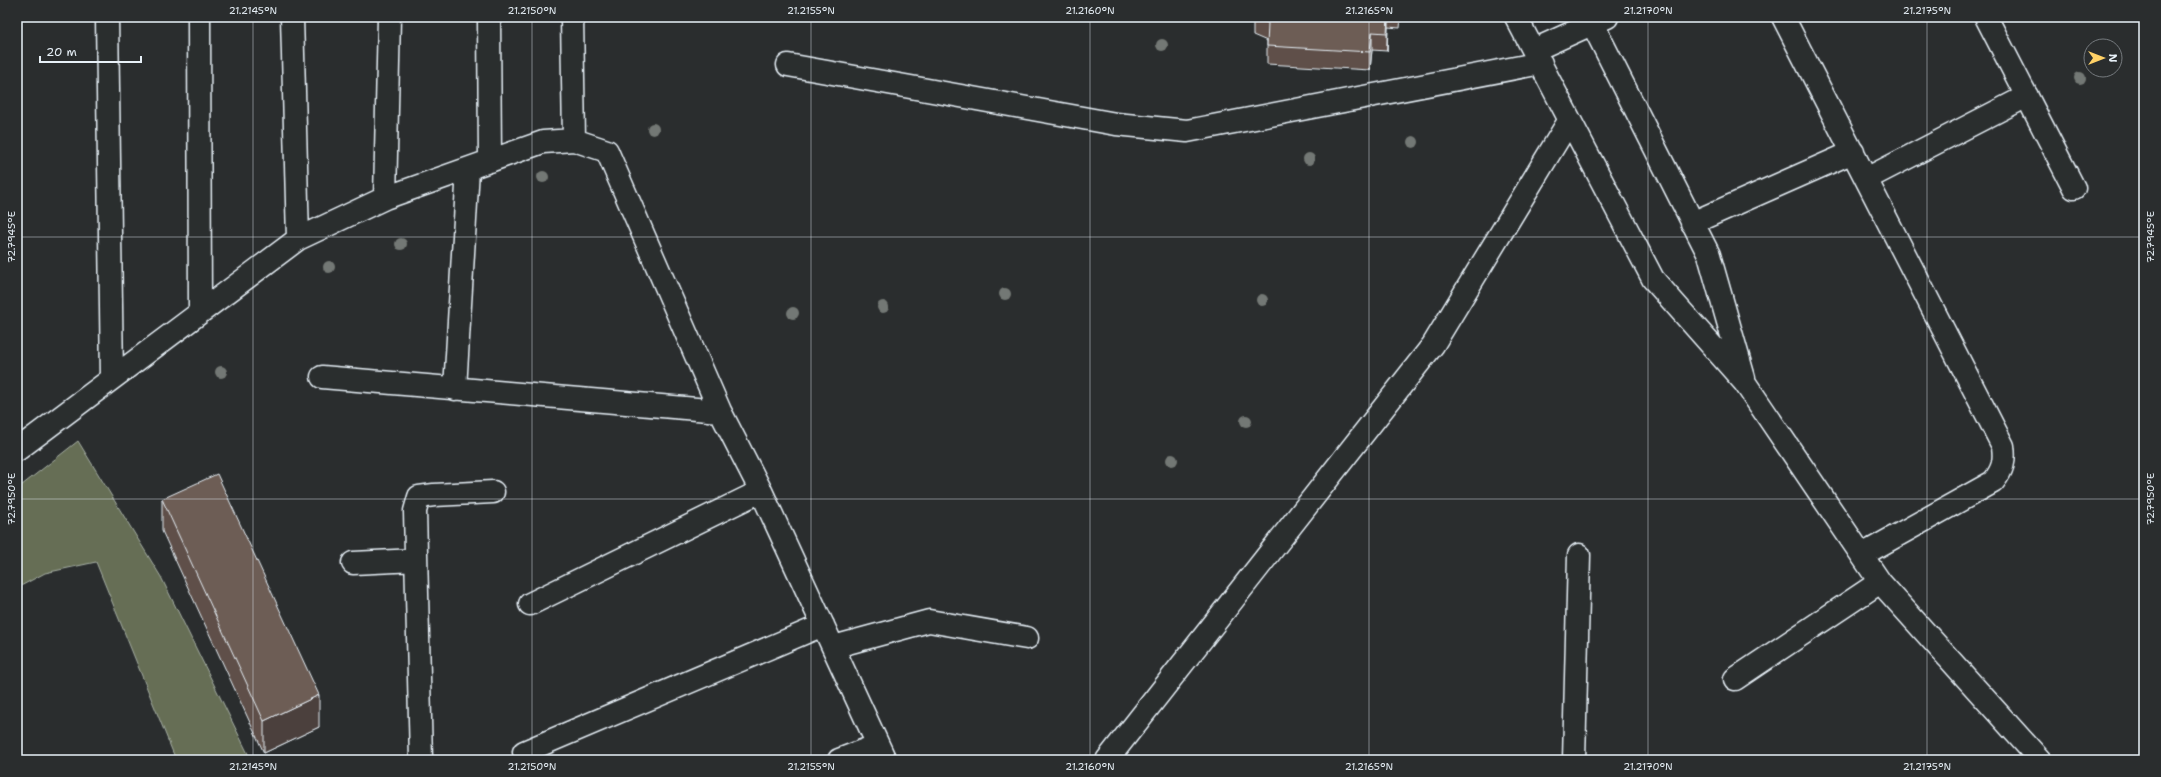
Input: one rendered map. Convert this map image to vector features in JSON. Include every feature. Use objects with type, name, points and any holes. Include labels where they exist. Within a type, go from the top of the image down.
[{"type":"street","points":[[107,17],[112,378]]},
{"type":"street","points":[[199,17],[200,312]]},
{"type":"street","points":[[292,17],[298,239]]},
{"type":"street","points":[[385,198],[389,17]]},
{"type":"street","points":[[489,17],[490,161]]},
{"type":"street","points":[[572,17],[574,140]]},
{"type":"street","points":[[1516,17],[1569,122],[1653,279],[1745,383],[1880,582],[2040,760]]},
{"type":"street","points":[[1783,17],[2003,446],[2004,460],[2001,472],[1993,482],[1862,555]]},
{"type":"street","points":[[1986,17],[2074,188]]},
{"type":"street","points":[[788,66],[1116,124],[1187,131],[1537,57],[1596,19],[1692,223],[1709,255],[1745,383]]},
{"type":"street","points":[[1866,178],[2027,96]]},
{"type":"street","points":[[1107,760],[1433,345],[1569,122]]},
{"type":"street","points":[[17,450],[298,239],[385,198],[543,142],[574,140],[607,151],[720,411],[761,491],[881,752],[839,760]]},
{"type":"street","points":[[1692,223],[1853,152]]},
{"type":"street","points":[[456,389],[468,169]]},
{"type":"street","points":[[322,377],[720,411]]},
{"type":"street","points":[[530,604],[761,491]]},
{"type":"street","points":[[421,760],[415,511],[419,497],[493,492]]},
{"type":"street","points":[[1574,760],[1578,555]]},
{"type":"street","points":[[353,563],[416,560]]},
{"type":"street","points":[[1735,679],[1880,582]]},
{"type":"street","points":[[833,647],[929,621],[960,624],[1027,638]]},
{"type":"street","points":[[524,752],[823,626]]},
{"type":"green space","points":[[78,441],[161,577],[251,760],[176,760],[96,562],[45,573],[17,588],[17,489]]},
{"type":"building","points":[[1253,17],[1388,17],[1387,33],[1372,32],[1370,52],[1267,46],[1268,23]]},
{"type":"building","points":[[217,474],[319,695],[264,721],[162,499]]}]
